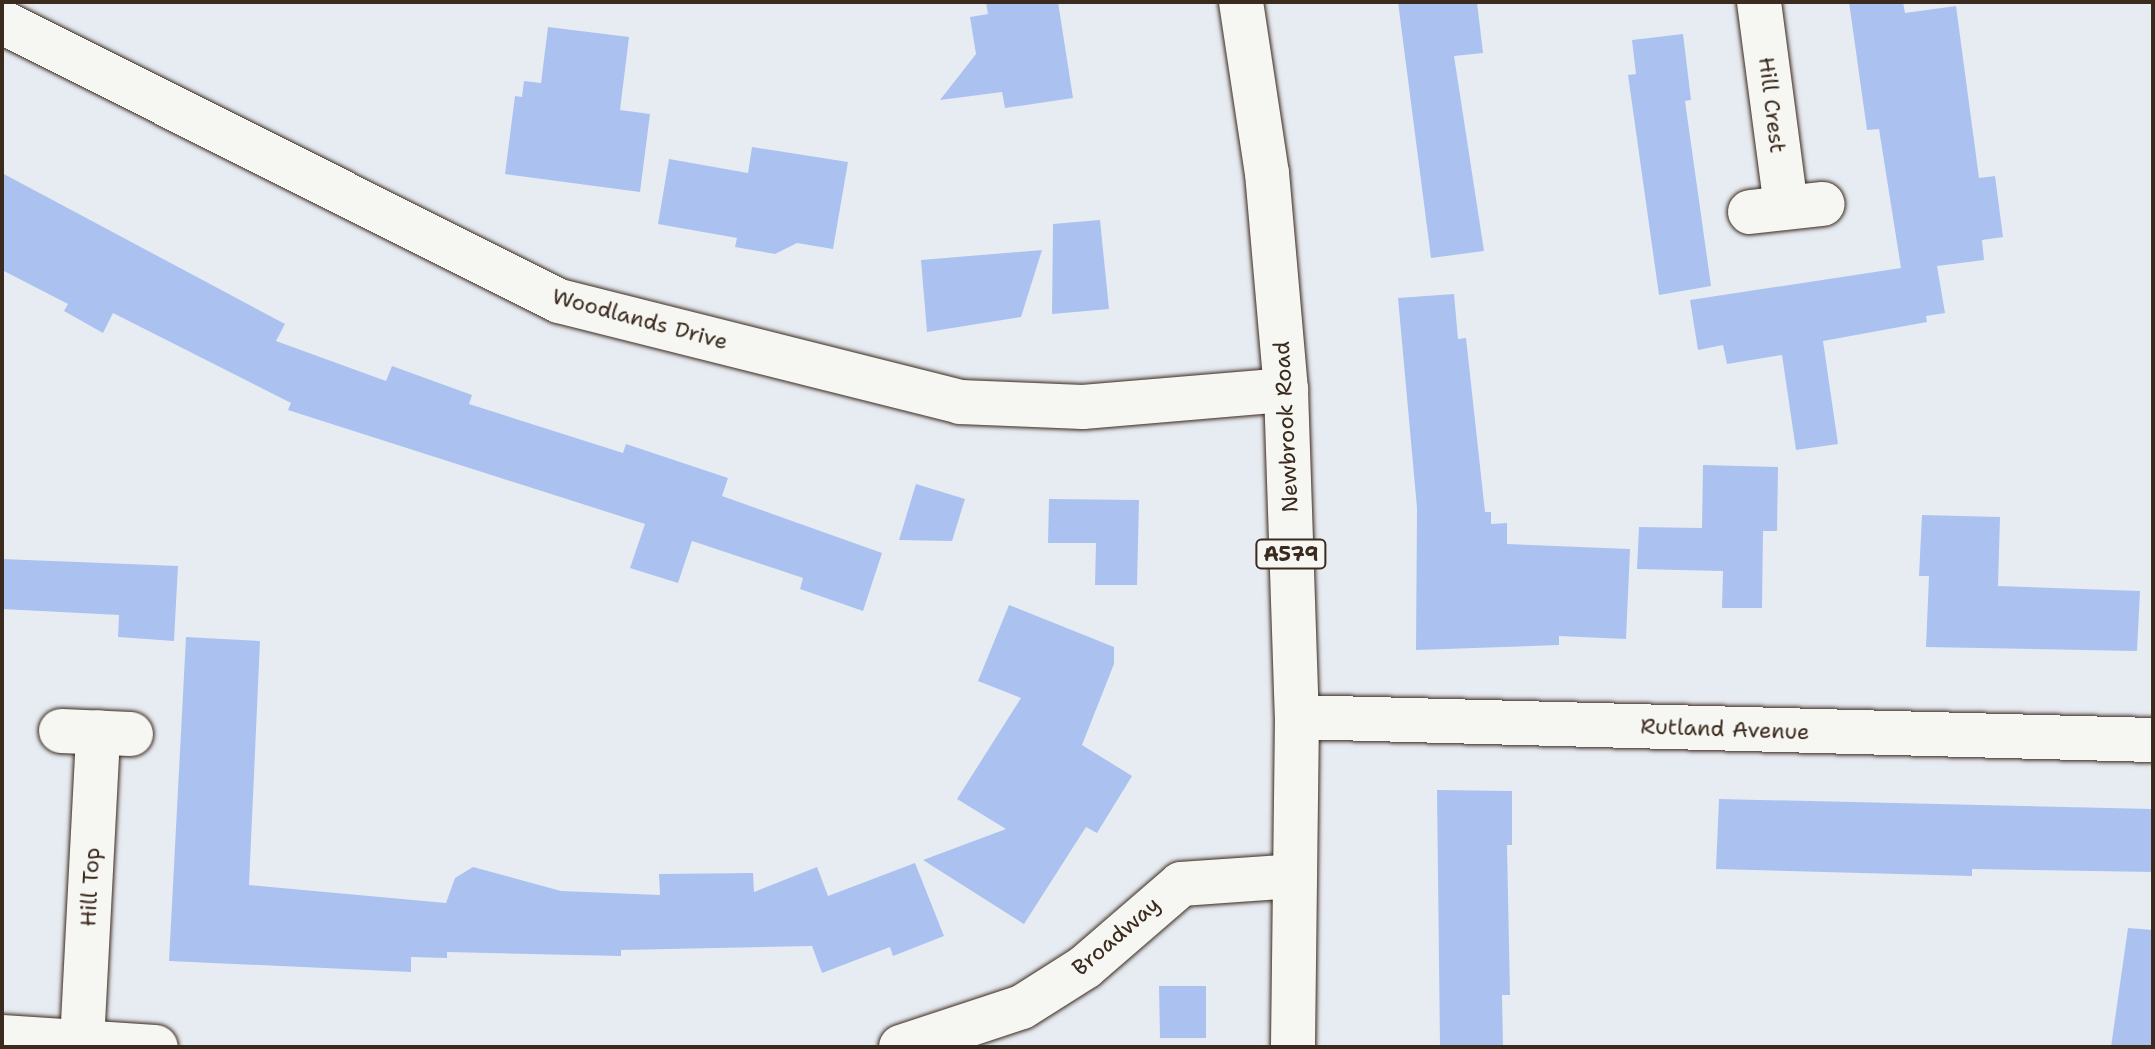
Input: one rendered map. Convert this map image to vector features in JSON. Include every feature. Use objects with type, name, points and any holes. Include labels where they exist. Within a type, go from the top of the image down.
[{"type":"main road","name":"Newbrook Road","points":[[1241,2],[1267,173],[1286,390],[1297,717],[1293,1047]]},
{"type":"main road","name":"Hill Crest","points":[[1759,2],[1786,208]]},
{"type":"main road","name":"Woodlands Drive","points":[[2,22],[559,301],[960,402],[1083,407],[1286,390]]},
{"type":"main road","name":"Rutland Avenue","points":[[1297,717],[2153,740]]},
{"type":"main road","name":"Hill Top","points":[[82,1042],[97,732]]},
{"type":"main road","name":"Broadway","points":[[901,1047],[1022,1007],[1085,967],[1181,884],[1294,876]]},
{"type":"main road","points":[[2,1037],[156,1047]]},
{"type":"building","points":[[986,2],[1058,2],[1073,98],[1005,108],[1002,92],[940,100],[976,54],[970,17],[988,14]]},
{"type":"building","points":[[1398,2],[1477,2],[1483,53],[1454,56],[1484,251],[1431,258]]},
{"type":"building","points":[[1849,2],[1903,2],[1905,13],[1956,6],[1979,178],[1995,176],[2003,237],[1982,240],[1984,260],[1937,266],[1945,313],[1926,316],[1927,322],[1823,341],[1838,444],[1796,450],[1782,355],[1727,364],[1723,345],[1698,350],[1690,300],[1901,268],[1879,129],[1867,130]]},
{"type":"building","points":[[548,27],[629,37],[620,110],[650,114],[640,192],[505,174],[515,96],[522,97],[524,81],[541,83]]},
{"type":"building","points":[[1683,34],[1691,100],[1685,101],[1711,286],[1659,295],[1628,75],[1636,74],[1632,40]]},
{"type":"building","points":[[752,147],[848,162],[833,249],[797,243],[775,254],[735,247],[737,238],[658,224],[669,159],[748,173]]},
{"type":"building","points":[[2,173],[285,324],[276,341],[386,381],[392,366],[472,395],[469,404],[623,453],[626,444],[728,478],[722,496],[882,553],[863,611],[800,589],[803,578],[692,541],[678,583],[630,568],[645,524],[288,410],[291,403],[113,313],[103,333],[64,311],[68,304],[2,270]]},
{"type":"building","points":[[1100,220],[1109,309],[1052,314],[1053,224]]},
{"type":"building","points":[[1042,250],[1021,317],[927,332],[921,260]]},
{"type":"building","points":[[1454,294],[1458,339],[1466,338],[1485,512],[1491,512],[1491,524],[1507,523],[1507,544],[1630,549],[1626,639],[1559,636],[1559,645],[1416,650],[1417,508],[1398,298]]},
{"type":"building","points":[[1703,465],[1778,467],[1777,531],[1763,531],[1762,608],[1722,608],[1723,571],[1637,569],[1639,527],[1702,528]]},
{"type":"building","points":[[916,484],[965,499],[952,541],[899,540]]},
{"type":"building","points":[[1049,499],[1139,500],[1137,585],[1095,585],[1096,543],[1048,543]]},
{"type":"building","points":[[1922,515],[2000,517],[1998,586],[2140,591],[2137,651],[1926,647],[1929,576],[1919,576]]},
{"type":"building","points":[[2,559],[178,566],[174,641],[118,637],[119,615],[2,609]]},
{"type":"building","points":[[1009,605],[1114,647],[1114,664],[1082,745],[1132,776],[1097,833],[1086,827],[1024,924],[923,860],[1006,829],[957,799],[1021,698],[978,681]]},
{"type":"building","points":[[186,637],[260,641],[249,885],[446,903],[455,878],[473,867],[561,891],[660,895],[659,874],[753,873],[754,892],[817,867],[828,896],[915,863],[944,936],[893,956],[890,947],[822,973],[812,946],[621,950],[621,956],[447,952],[447,958],[411,957],[411,972],[169,961]]},
{"type":"building","points":[[1437,790],[1512,791],[1512,845],[1507,845],[1510,995],[1502,995],[1503,1047],[1440,1047]]},
{"type":"building","points":[[1719,799],[2153,809],[2153,872],[1972,869],[1972,876],[1716,869]]},
{"type":"building","points":[[2128,928],[2153,930],[2153,1047],[2111,1047]]},
{"type":"building","points":[[1159,986],[1206,986],[1206,1038],[1160,1038]]}]
